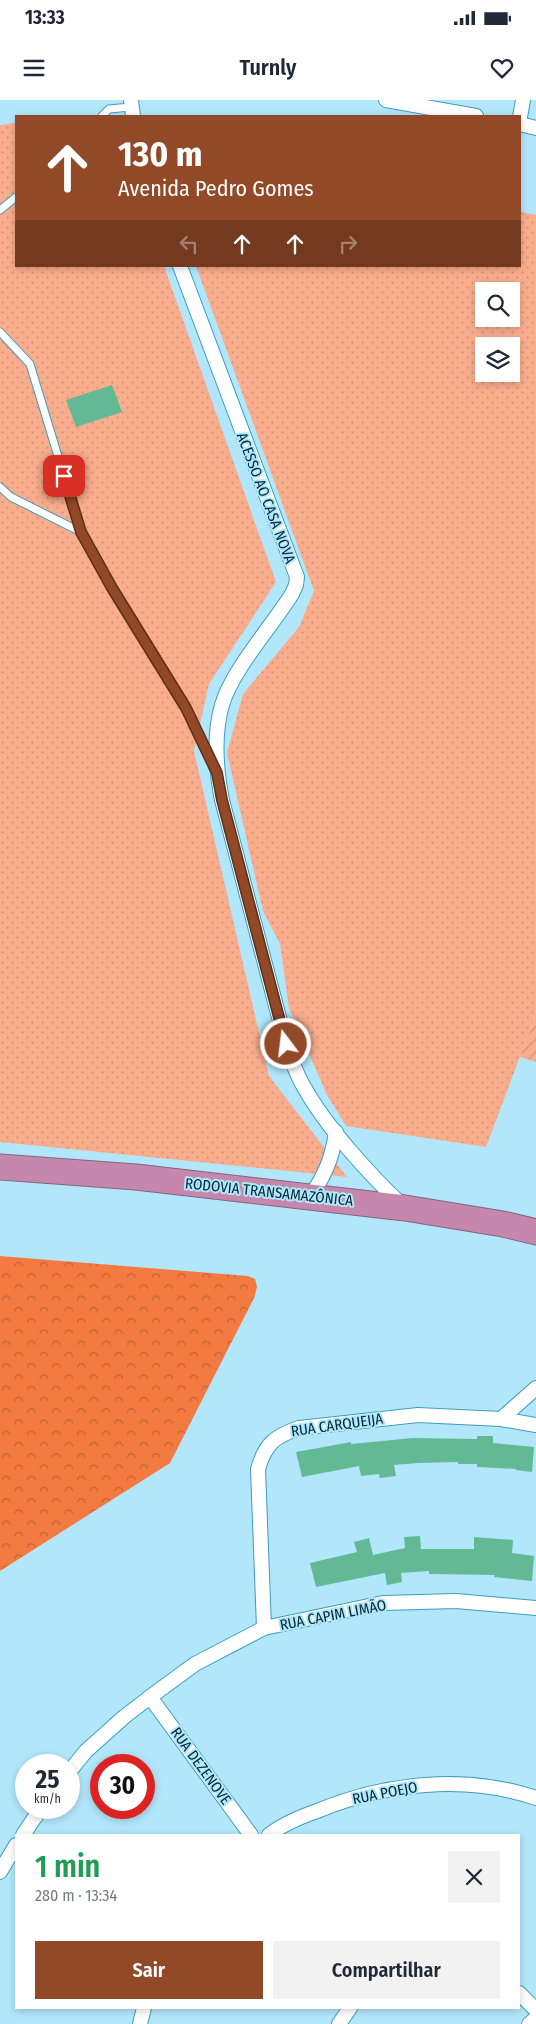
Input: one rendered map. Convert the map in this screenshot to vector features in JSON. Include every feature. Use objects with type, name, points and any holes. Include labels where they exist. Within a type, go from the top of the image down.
[{"type":"highway","name":"RODOVIA TRANSAMAZÔNICA","points":[[0,1167],[136,1177],[405,1208],[503,1224],[536,1232]]},
{"type":"street","points":[[386,100],[470,115]]},
{"type":"street","points":[[520,115],[523,100]]},
{"type":"street","points":[[521,124],[536,128]]},
{"type":"street","name":"ACESSO AO CASA NOVA","points":[[180,267],[297,577],[296,586],[292,594],[231,684],[222,704],[217,730],[217,773],[224,810],[286,1044],[304,1087],[336,1132],[390,1194],[405,1208]]},
{"type":"street","points":[[310,1197],[323,1178],[332,1156],[336,1132]]},
{"type":"street","points":[[501,1419],[536,1388]]},
{"type":"street","name":"RUA CARQUEIJA","points":[[264,1628],[258,1468],[263,1453],[273,1440],[298,1428],[418,1415],[501,1419],[536,1424]]},
{"type":"street","name":"RUA CAPIM LIMÃO","points":[[80,1758],[124,1717],[195,1664],[264,1628],[383,1603],[456,1600],[536,1608]]},
{"type":"street","name":"RUA DEZENOVE","points":[[150,1697],[251,1834]]},
{"type":"street","name":"RUA POEJO","points":[[271,1834],[299,1818],[331,1805],[405,1786],[447,1784],[482,1786],[536,1798]]},
{"type":"street","points":[[23,1834],[33,1819]]},
{"type":"street","points":[[0,1872],[15,1847]]},
{"type":"street","points":[[520,1994],[536,2010]]},
{"type":"street","points":[[140,2024],[144,2009]]},
{"type":"street","points":[[339,2024],[349,2009]]},
{"type":"street","points":[[529,2024],[536,2018]]},
{"type":"lane","points":[[103,115],[109,109],[132,108]]},
{"type":"lane","points":[[0,210],[15,198]]},
{"type":"lane","points":[[0,332],[30,364],[81,532],[112,588],[186,708],[217,773]]},
{"type":"lane","points":[[0,487],[11,497],[81,532]]},
{"type":"shaded area","points":[[15,123],[15,267],[164,267],[276,582],[209,684],[194,751],[269,1076],[347,1177],[0,1142],[0,125]]},
{"type":"shaded area","points":[[521,212],[536,215],[536,1014],[486,1147],[346,1126],[327,1095],[289,1008],[280,944],[263,911],[227,753],[243,694],[299,627],[314,591],[196,267],[521,267]]},
{"type":"shaded area","points":[[536,1014],[536,1062],[520,1057]]},
{"type":"green space","points":[[0,1256],[248,1276],[255,1279],[257,1287],[254,1298],[170,1463],[0,1571]]},
{"type":"building","points":[[112,385],[122,412],[76,427],[66,400]]},
{"type":"building","points":[[477,1436],[493,1436],[493,1443],[534,1447],[532,1472],[516,1469],[477,1467],[477,1464],[458,1464],[458,1462],[394,1465],[396,1476],[380,1478],[379,1474],[361,1476],[359,1466],[302,1477],[296,1452],[351,1442],[351,1444],[413,1438],[477,1439]]},
{"type":"building","points":[[420,1536],[421,1549],[474,1549],[474,1537],[513,1540],[512,1553],[534,1556],[532,1581],[494,1577],[495,1575],[429,1574],[429,1571],[401,1573],[402,1582],[387,1585],[385,1573],[316,1587],[310,1563],[357,1552],[354,1542],[369,1538],[373,1555],[405,1548],[404,1537]]},
{"type":"route","points":[[64,476],[81,532],[112,588],[186,708],[217,773],[222,800],[286,1044]]}]
